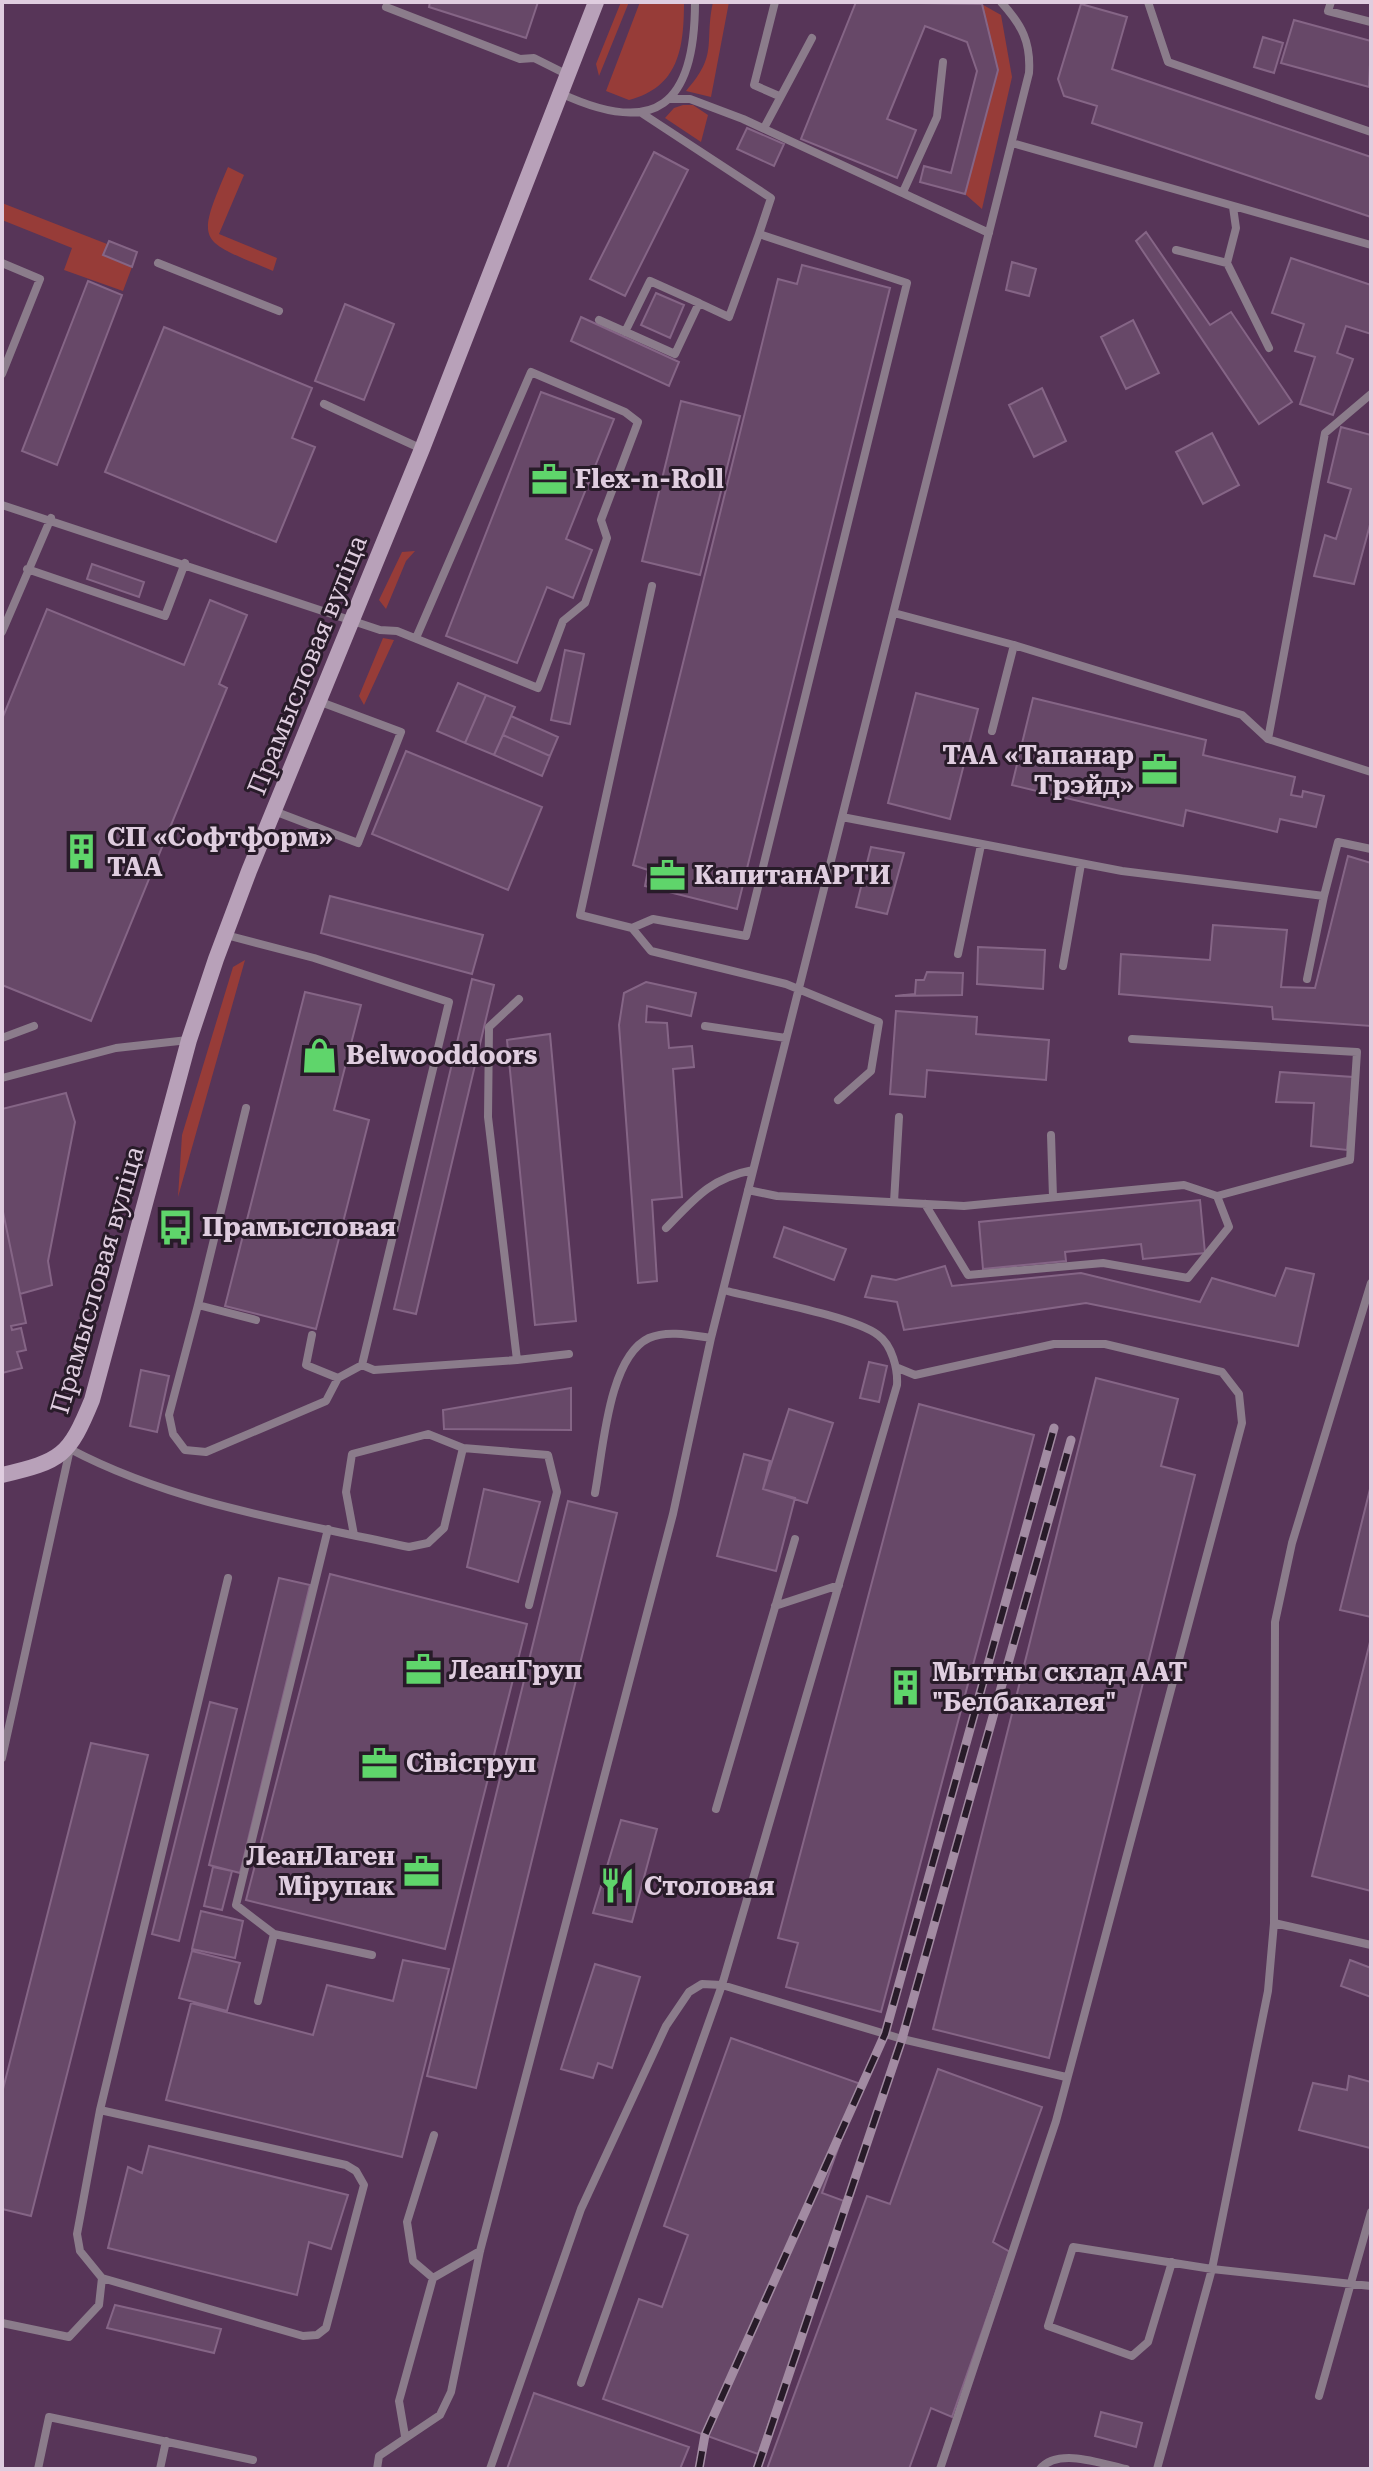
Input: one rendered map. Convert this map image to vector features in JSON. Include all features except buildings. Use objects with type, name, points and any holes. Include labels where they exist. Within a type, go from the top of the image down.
[{"type":"main road","name":"Прамысловая вуліца","points":[[70,1449],[92,1400],[189,1040],[226,935],[273,811],[422,449],[596,2]]},
{"type":"main road","points":[[2,1475],[42,1463],[70,1449]]},
{"type":"lane","points":[[669,99],[692,55],[695,2]]},
{"type":"lane","points":[[775,2],[754,85],[779,96]]},
{"type":"lane","points":[[377,2469],[379,2456],[440,2415],[451,2392],[480,2251],[673,1514],[711,1338],[1029,73],[1031,50],[1025,32],[1001,2]]},
{"type":"lane","points":[[1148,2],[1168,62],[1371,132]]},
{"type":"lane","points":[[1331,2],[1328,11],[1371,22]]},
{"type":"lane","points":[[386,7],[520,59],[534,58],[566,74]]},
{"type":"lane","points":[[764,128],[812,38]]},
{"type":"lane","points":[[903,192],[937,117],[943,62]]},
{"type":"lane","points":[[559,92],[596,109],[643,114],[771,198],[729,317],[650,281],[625,332]]},
{"type":"lane","points":[[643,114],[669,99],[690,99],[764,128],[989,233]]},
{"type":"lane","points":[[1012,143],[1371,245]]},
{"type":"lane","points":[[1233,207],[1236,228],[1227,263],[1269,348]]},
{"type":"lane","points":[[632,928],[653,919],[746,936],[907,283],[759,234]]},
{"type":"lane","points":[[1176,250],[1227,263]]},
{"type":"lane","points":[[2,263],[40,279],[2,374]]},
{"type":"lane","points":[[158,263],[279,311]]},
{"type":"lane","points":[[599,320],[675,354],[699,303]]},
{"type":"lane","points":[[2,505],[51,518],[416,638],[538,688],[563,621],[585,603],[607,538],[601,520],[638,422],[625,412],[531,372],[416,638]]},
{"type":"lane","points":[[1268,739],[1325,433],[1371,394]]},
{"type":"lane","points":[[324,404],[422,449]]},
{"type":"lane","points":[[2,632],[51,518]]},
{"type":"lane","points":[[27,569],[165,616],[185,563]]},
{"type":"lane","points":[[652,586],[580,915],[632,928],[651,951],[799,988],[879,1022],[871,1071],[838,1100]]},
{"type":"lane","points":[[894,613],[1014,645],[1242,715],[1268,739],[1371,772]]},
{"type":"lane","points":[[992,731],[1014,645]]},
{"type":"lane","points":[[273,811],[358,843],[401,732],[318,701]]},
{"type":"lane","points":[[842,817],[1081,864],[1324,896]]},
{"type":"lane","points":[[1307,979],[1338,842],[1371,849]]},
{"type":"lane","points":[[958,954],[981,845]]},
{"type":"lane","points":[[1063,966],[1081,864]]},
{"type":"lane","points":[[226,935],[314,958],[449,1002],[362,1365],[338,1378],[326,1401],[206,1452],[185,1450],[173,1434],[169,1415],[246,1108]]},
{"type":"lane","points":[[517,1360],[488,1102],[489,1027],[519,999]]},
{"type":"lane","points":[[2,1038],[34,1026]]},
{"type":"lane","points":[[705,1026],[786,1038]]},
{"type":"lane","points":[[748,1190],[777,1196],[964,1206],[1184,1185],[1217,1196],[1350,1160],[1357,1052],[1132,1039]]},
{"type":"lane","points":[[2,1078],[116,1048],[189,1040]]},
{"type":"lane","points":[[894,1202],[899,1117]]},
{"type":"lane","points":[[1051,1135],[1053,1197]]},
{"type":"lane","points":[[666,1228],[701,1192],[727,1175],[753,1170]]},
{"type":"lane","points":[[925,1204],[968,1275],[1103,1263],[1188,1278],[1229,1227],[1217,1196]]},
{"type":"lane","points":[[1157,2469],[1212,2269],[1268,1991],[1274,1923],[1275,1622],[1292,1543],[1371,1283]]},
{"type":"lane","points":[[581,2383],[722,1985],[897,1385],[898,1368],[880,1336],[857,1325],[723,1290]]},
{"type":"lane","points":[[198,1305],[256,1320]]},
{"type":"lane","points":[[595,1493],[617,1379],[631,1349],[651,1337],[677,1334],[711,1338]]},
{"type":"lane","points":[[312,1335],[306,1365],[338,1378]]},
{"type":"lane","points":[[898,1368],[915,1375],[1054,1344],[1105,1344],[1222,1372],[1239,1394],[1242,1423],[1056,2121],[940,2469]]},
{"type":"lane","points":[[362,1365],[374,1370],[569,1354]]},
{"type":"lane","points":[[354,1535],[346,1492],[352,1454],[428,1434],[463,1448],[548,1455],[557,1492],[529,1605]]},
{"type":"lane","points":[[2,1758],[70,1449],[115,1473],[167,1490],[409,1547],[428,1543],[444,1528],[463,1448]]},
{"type":"lane","points":[[328,1529],[236,1905],[274,1934],[372,1955]]},
{"type":"lane","points":[[716,1809],[795,1539]]},
{"type":"lane","points":[[100,2110],[346,2165],[356,2171],[364,2185],[326,2328],[317,2335],[303,2336],[102,2278],[80,2251],[77,2234],[100,2110],[228,1578]]},
{"type":"lane","points":[[775,1606],[839,1585]]},
{"type":"lane","points":[[1274,1923],[1371,1945]]},
{"type":"lane","points":[[258,2001],[274,1934]]},
{"type":"lane","points":[[490,2469],[581,2209],[666,2026],[689,1992],[702,1984],[722,1985],[902,2039],[1066,2077]]},
{"type":"lane","points":[[433,2278],[413,2261],[407,2222],[434,2135]]},
{"type":"lane","points":[[1319,2396],[1371,2212]]},
{"type":"lane","points":[[1172,2262],[1148,2342],[1132,2356],[1048,2326],[1073,2247],[1172,2262],[1212,2269],[1371,2286]]},
{"type":"lane","points":[[405,2436],[399,2401],[433,2278],[480,2251]]},
{"type":"lane","points":[[2,2323],[69,2337],[99,2305],[102,2278]]},
{"type":"lane","points":[[38,2469],[49,2417],[253,2460]]},
{"type":"lane","points":[[160,2469],[166,2441]]},
{"type":"lane","points":[[1040,2469],[1044,2464],[1067,2457],[1126,2469]]},
{"type":"shaded area","points":[[2,2],[1371,2],[1371,2469],[2,2469]]},
{"type":"shaded area","points":[[621,2],[629,2],[599,76],[596,64]]},
{"type":"shaded area","points":[[640,2],[684,2],[682,35],[680,50],[668,75],[659,86],[629,100],[606,91]]},
{"type":"shaded area","points":[[713,2],[729,2],[711,97],[686,91],[707,57]]},
{"type":"shaded area","points":[[982,4],[1001,15],[1012,77],[982,209],[965,194],[998,70]]},
{"type":"shaded area","points":[[693,105],[708,115],[701,142],[665,118],[674,108]]},
{"type":"shaded area","points":[[228,167],[244,175],[219,234],[277,258],[273,271],[217,245],[210,236],[208,226],[211,212]]},
{"type":"shaded area","points":[[2,203],[107,244],[103,255],[132,267],[123,291],[64,270],[72,248],[2,220]]},
{"type":"shaded area","points":[[415,551],[406,561],[386,609],[379,600],[402,552]]},
{"type":"shaded area","points":[[383,638],[394,640],[364,705],[359,696]]},
{"type":"shaded area","points":[[245,960],[178,1197],[182,1135],[233,967]]},
{"type":"railway","points":[[699,2469],[705,2435],[885,2034],[1054,1428]]},
{"type":"railway","points":[[757,2469],[902,2039],[1071,1440]]},
{"type":"place","name":"Flex-n-Roll","points":[[549,479]]},
{"type":"place","name":"ТАА «Тапанар Трэйд»","points":[[1160,770]]},
{"type":"place","name":"СП «Софтформ» ТАА","points":[[81,852]]},
{"type":"place","name":"КапитанАРТИ","points":[[668,875]]},
{"type":"place","name":"Belwooddoors","points":[[320,1055]]},
{"type":"place","name":"Прамысловая","points":[[176,1227]]},
{"type":"place","name":"ЛеанГруп","points":[[423,1670]]},
{"type":"place","name":"Мытны склад ААТ \"Белбакалея\"","points":[[906,1687]]},
{"type":"place","name":"Сівісгруп","points":[[380,1763]]},
{"type":"place","name":"ЛеанЛаген Мірупак","points":[[421,1871]]},
{"type":"place","name":"Столовая","points":[[618,1886]]}]
